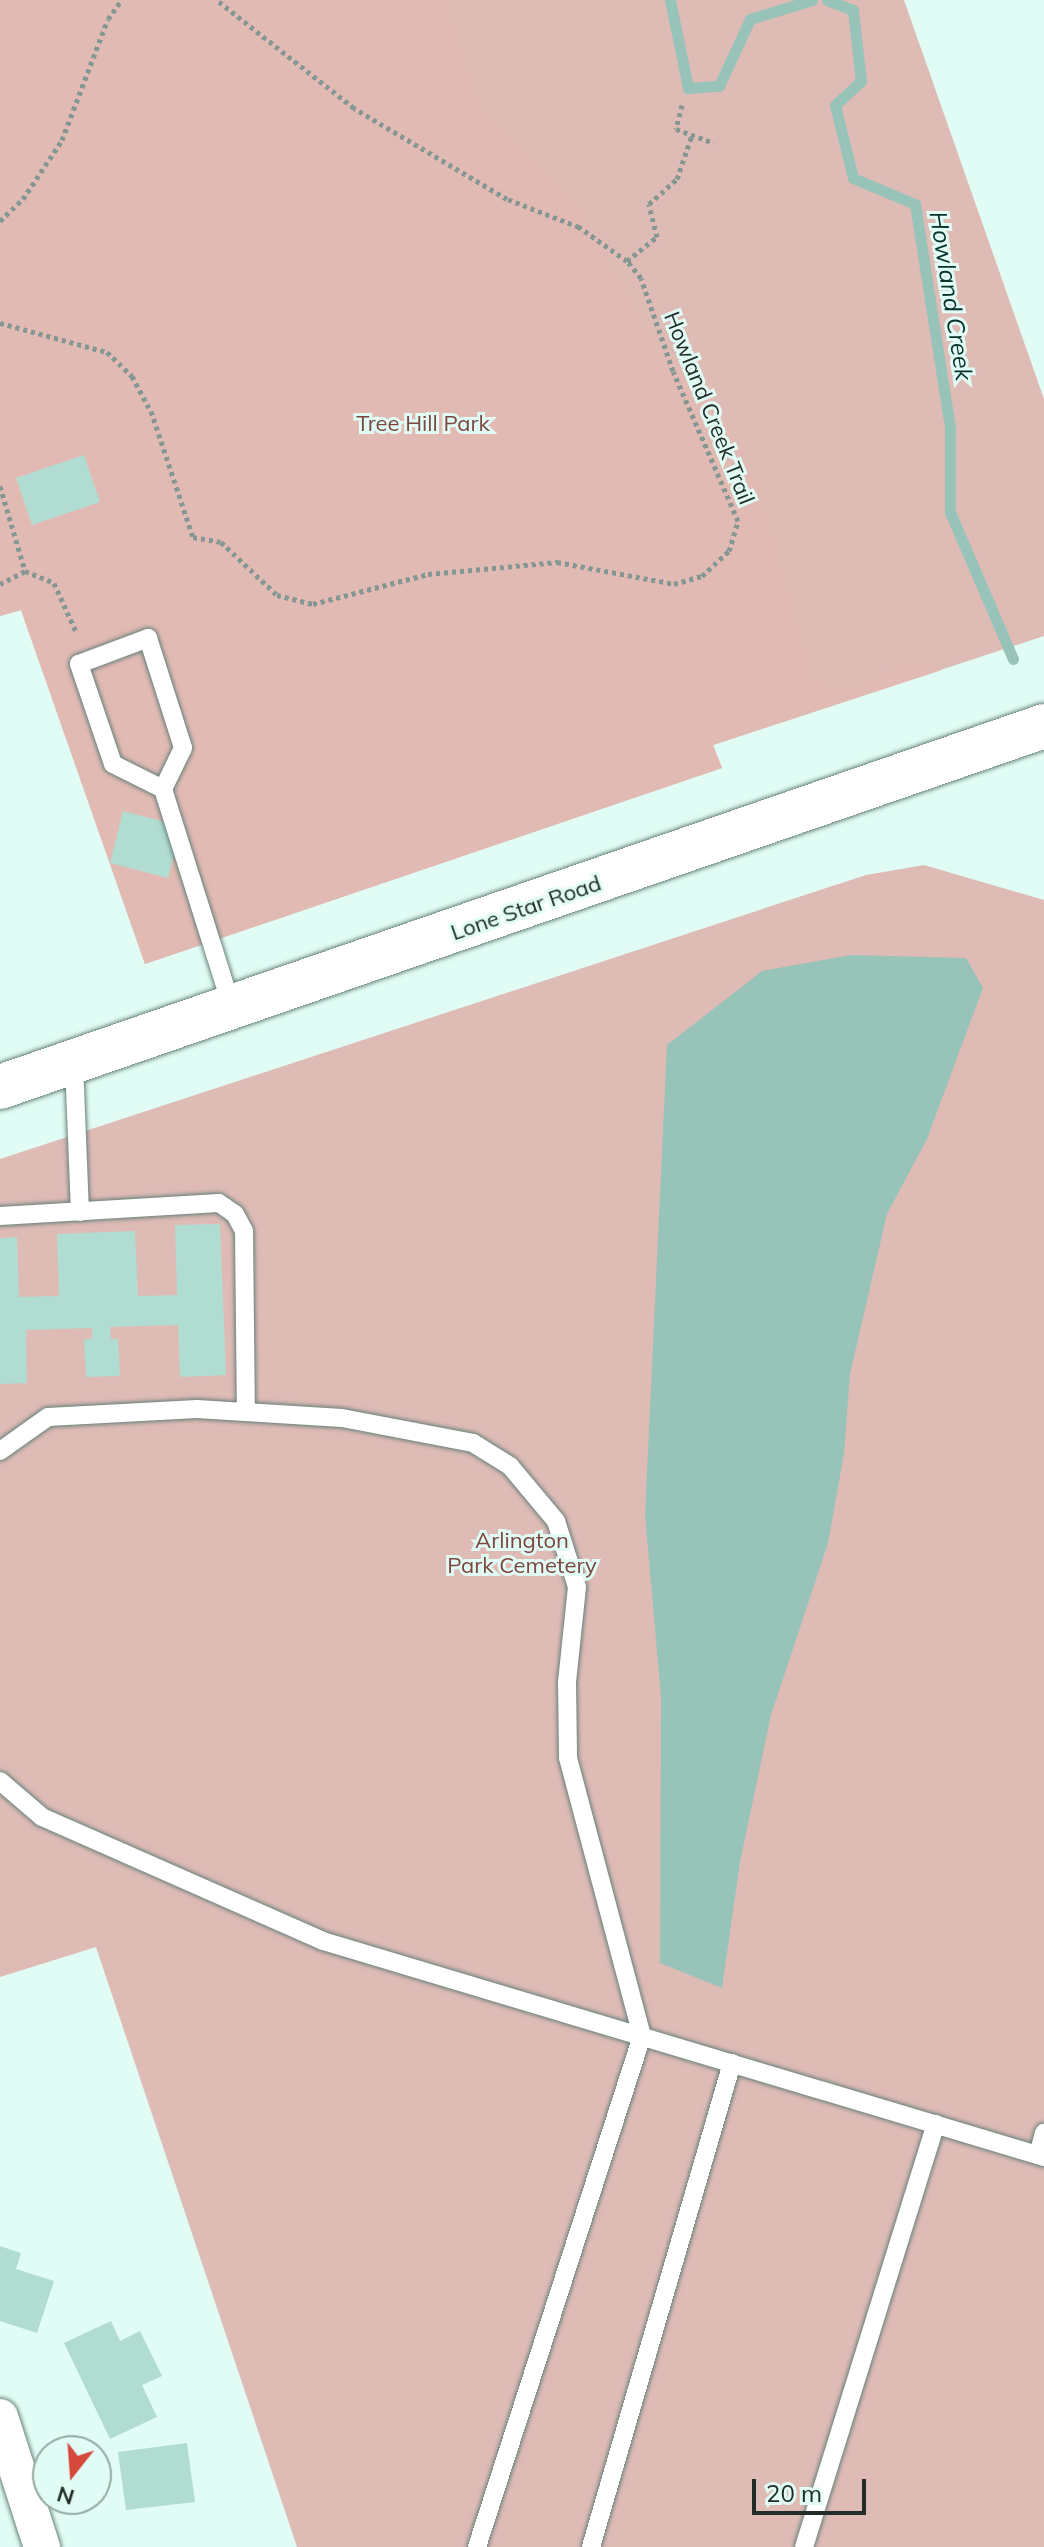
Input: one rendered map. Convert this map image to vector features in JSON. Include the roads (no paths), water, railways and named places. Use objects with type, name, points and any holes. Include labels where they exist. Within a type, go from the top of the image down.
[{"type":"street","name":"Lone Star Road","points":[[0,1087],[1038,737]]},
{"type":"street","points":[[0,2417],[42,2547]]},
{"type":"lane","points":[[163,789],[113,764],[79,664],[148,638],[183,748],[163,789],[233,1010]]},
{"type":"lane","points":[[74,1063],[80,1212]]},
{"type":"lane","points":[[0,1216],[219,1203],[235,1214],[244,1231],[246,1412]]},
{"type":"lane","points":[[0,1451],[48,1417],[197,1409],[342,1418],[473,1443],[510,1466],[556,1521],[577,1587],[567,1682],[568,1758],[642,2036],[477,2547]]},
{"type":"lane","points":[[0,1781],[42,1817],[323,1941],[1041,2156],[1044,2133]]},
{"type":"lane","points":[[591,2547],[732,2063]]},
{"type":"lane","points":[[804,2547],[936,2124]]},
{"type":"waterway","name":"Howland Creek","points":[[670,0],[688,88],[719,86],[750,19],[812,0]]},
{"type":"waterway","name":"Howland Creek","points":[[827,0],[853,10],[861,81],[835,105],[853,178],[915,204],[950,427],[950,512],[1013,659]]},
{"type":"park label","name":"Tree Hill Park","points":[[423,424]]},
{"type":"park label","name":"Arlington Park Cemetery","points":[[522,1552]]}]
